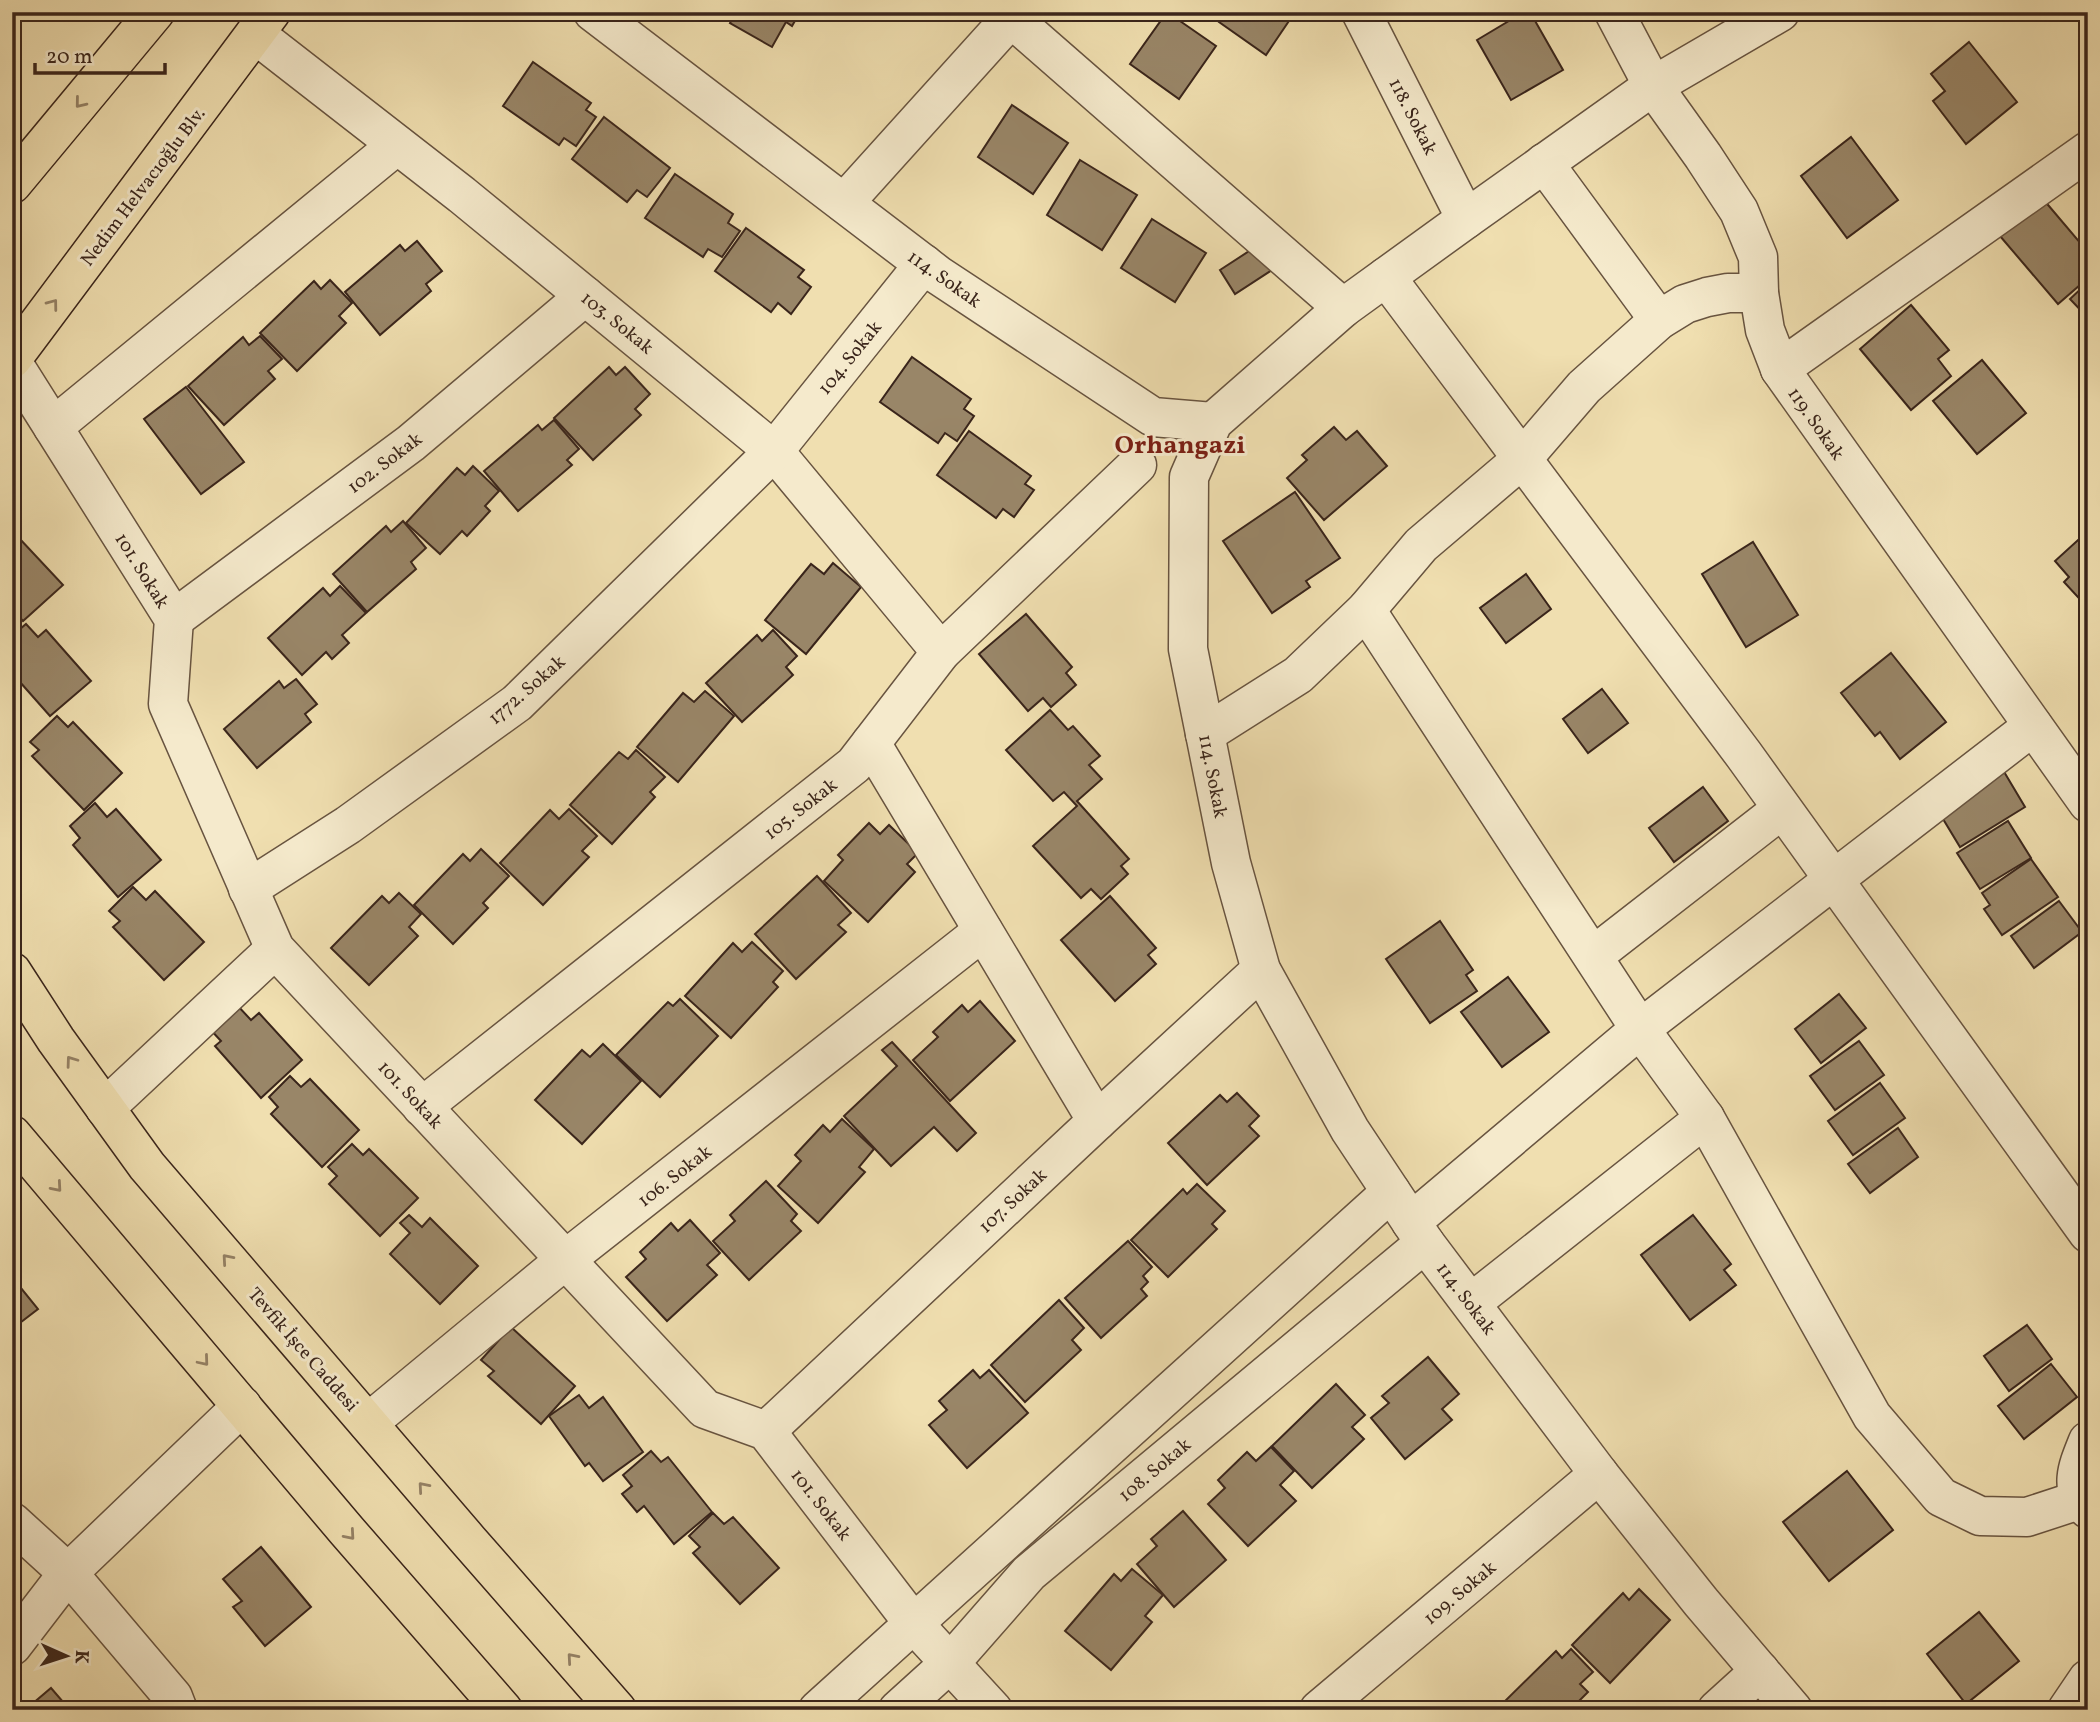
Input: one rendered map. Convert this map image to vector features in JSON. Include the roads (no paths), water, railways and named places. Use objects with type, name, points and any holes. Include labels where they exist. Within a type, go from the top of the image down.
[{"type":"main road","points":[[12,184],[155,12]]},
{"type":"main road","name":"Nedim Helvacıoğlu Blv.","points":[[12,360],[263,23]]},
{"type":"main road","name":"Tevfik İşce Caddesi","points":[[12,972],[56,1040],[147,1166],[618,1710]]},
{"type":"main road","points":[[12,1135],[347,1531],[503,1710]]},
{"type":"street","name":"114. Sokak","points":[[593,12],[924,264],[1153,417],[1213,422],[1189,477],[1188,649],[1231,863],[1261,970],[1350,1130],[1409,1219],[1599,1474],[1701,1602],[1793,1710]]},
{"type":"street","name":"118. Sokak","points":[[1361,12],[1466,219]]},
{"type":"street","name":"119. Sokak","points":[[1614,12],[1653,86],[1739,211],[1758,257],[1759,293],[1765,330],[1780,369],[2088,803]]},
{"type":"street","points":[[1213,422],[1343,308],[1466,219],[1653,86],[1780,12]]},
{"type":"street","points":[[844,203],[1015,15],[1343,308]]},
{"type":"street","name":"103. Sokak","points":[[263,23],[397,145],[462,195],[774,451],[941,652]]},
{"type":"street","points":[[53,427],[397,145]]},
{"type":"street","points":[[1780,369],[2088,151]]},
{"type":"street","points":[[1544,163],[1659,320]]},
{"type":"street","name":"104. Sokak","points":[[774,451],[924,264]]},
{"type":"street","points":[[1386,278],[1744,755],[2088,1233]]},
{"type":"street","points":[[1205,734],[1298,674],[1366,610],[1421,545],[1522,458],[1584,387],[1659,320],[1685,304],[1707,296],[1759,293]]},
{"type":"street","name":"102. Sokak","points":[[174,619],[411,443],[585,296]]},
{"type":"street","name":"101. Sokak","points":[[12,360],[174,619],[168,704],[275,949],[705,1409],[766,1431],[914,1624],[993,1710]]},
{"type":"street","points":[[1153,417],[1138,465],[1189,477]]},
{"type":"street","name":"1772. Sokak","points":[[248,889],[348,825],[517,703],[774,451]]},
{"type":"street","name":"105. Sokak","points":[[422,1107],[854,765],[941,652],[1138,465]]},
{"type":"street","points":[[1366,610],[1640,1029],[1704,1118],[1872,1416],[1941,1497],[1980,1516],[2027,1517],[2084,1505],[2076,1473],[2088,1441]]},
{"type":"street","points":[[818,1710],[1002,1542],[1409,1219],[1640,1029],[2033,726]]},
{"type":"street","points":[[871,743],[1097,1121]]},
{"type":"street","points":[[1593,956],[1782,809]]},
{"type":"street","name":"106. Sokak","points":[[368,1423],[565,1261],[983,931]]},
{"type":"street","points":[[105,1108],[275,949]]},
{"type":"street","name":"107. Sokak","points":[[766,1431],[1261,970]]},
{"type":"street","points":[[1471,1303],[1704,1118]]},
{"type":"street","name":"108. Sokak","points":[[898,1710],[951,1662],[1029,1573],[1409,1219]]},
{"type":"street","points":[[12,1646],[68,1573],[242,1406]]},
{"type":"street","name":"109. Sokak","points":[[1319,1710],[1599,1474]]},
{"type":"street","points":[[12,1522],[68,1573],[173,1697],[178,1710]]},
{"type":"street","points":[[1717,1710],[1760,1671]]},
{"type":"street","points":[[2067,1710],[2088,1679]]},
{"type":"district","name":"Orhangazi","points":[[1180,444]]}]
